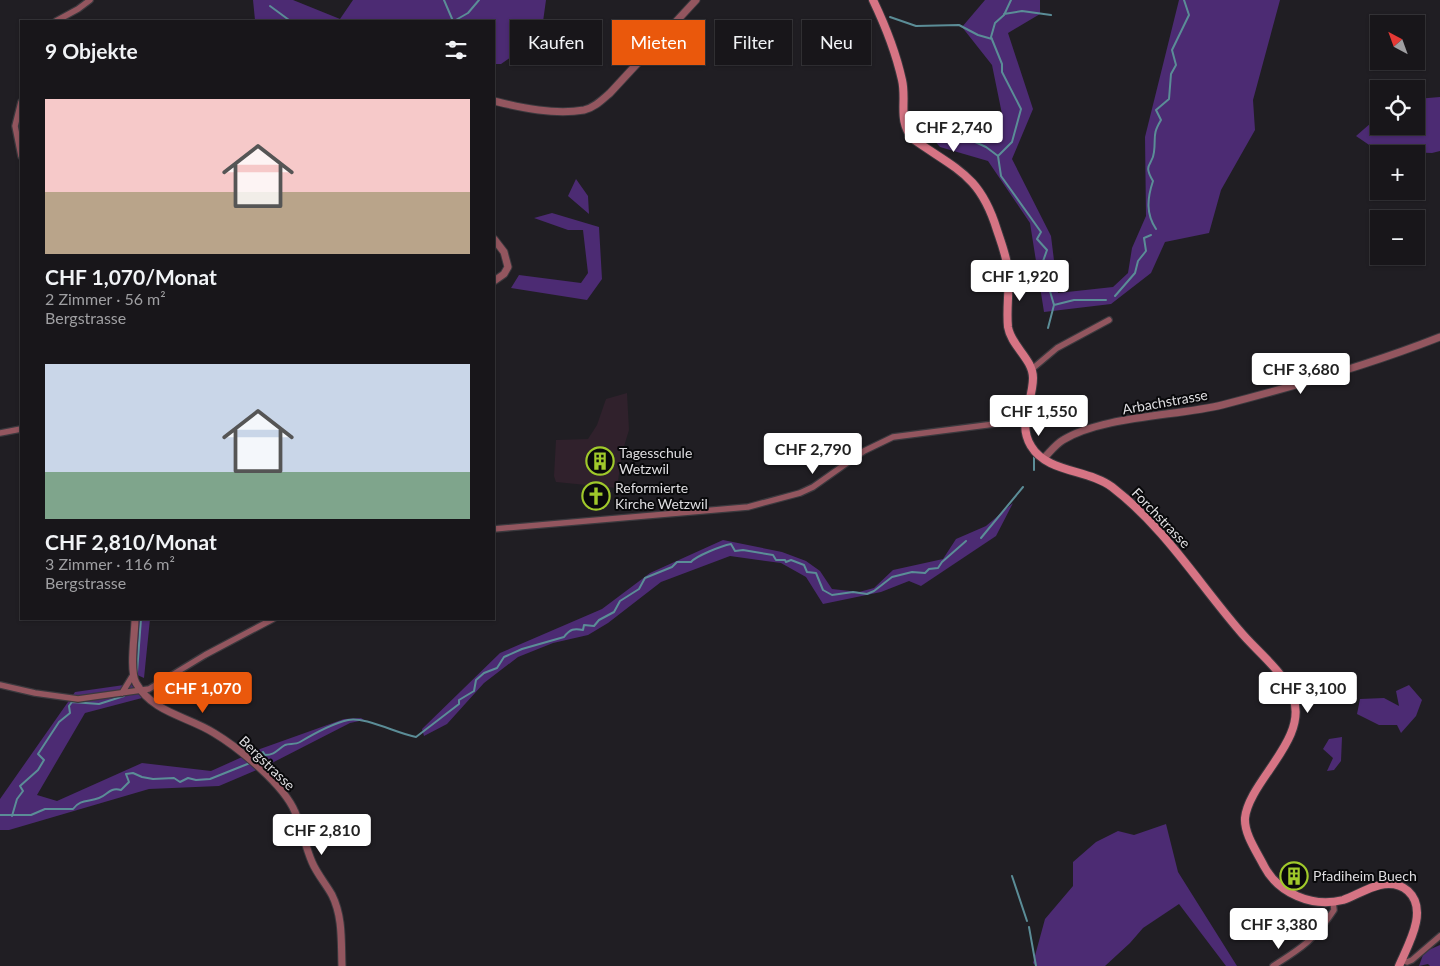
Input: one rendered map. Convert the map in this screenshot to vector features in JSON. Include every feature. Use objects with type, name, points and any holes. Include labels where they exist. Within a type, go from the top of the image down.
[{"type":"main road","points":[[873,0],[903,83],[903,119],[906,130],[913,139],[973,182],[990,207],[1007,264],[1008,317],[1011,338],[1032,369]]},
{"type":"main road","name":"Forchstrasse","points":[[1032,369],[1033,380],[1025,420],[1026,435],[1030,444],[1044,458],[1060,467],[1104,482],[1128,501],[1177,550],[1236,626],[1288,687],[1296,708],[1294,724],[1286,743],[1249,805],[1246,816],[1246,827],[1268,874],[1279,887],[1303,898],[1333,902],[1382,885],[1395,884],[1406,889],[1415,900],[1417,914],[1400,963]]},
{"type":"street","points":[[58,20],[90,0]]},
{"type":"street","points":[[495,100],[537,110],[585,110],[597,104],[610,93],[696,0]]},
{"type":"street","points":[[20,106],[15,126],[20,151]]},
{"type":"street","points":[[495,240],[504,252],[508,267],[504,274],[495,280]]},
{"type":"street","points":[[1032,369],[1059,346],[1109,320]]},
{"type":"street","name":"Arbachstrasse","points":[[1044,458],[1062,440],[1081,431],[1100,426],[1220,406],[1323,377],[1440,337]]},
{"type":"street","points":[[495,529],[748,507],[800,493],[813,487],[864,451],[893,437],[1025,420]]},
{"type":"street","points":[[0,433],[20,429]]},
{"type":"street","points":[[122,693],[133,675],[135,620]]},
{"type":"street","points":[[0,685],[35,693],[78,699],[150,690],[212,650],[271,620]]},
{"type":"street","name":"Bergstrasse","points":[[133,675],[142,691],[154,705],[203,726],[248,758],[285,796],[295,810],[313,863],[332,896],[339,915],[342,966]]},
{"type":"street","points":[[1273,966],[1309,942],[1320,932],[1334,910],[1333,902]]},
{"type":"street","points":[[1400,963],[1412,960],[1440,936]]},
{"type":"shaded area","points":[[253,0],[293,0],[340,19],[353,0],[546,0],[543,20],[510,20],[510,58],[501,64],[495,64],[495,20],[255,20]]},
{"type":"shaded area","points":[[985,0],[1040,0],[1040,14],[1008,33],[1033,109],[1012,159],[1051,236],[1058,293],[1113,287],[1128,273],[1132,248],[1146,216],[1145,137],[1179,0],[1280,0],[1253,100],[1255,130],[1221,190],[1209,233],[1165,242],[1151,273],[1111,304],[1044,312],[1030,223],[988,161],[940,147],[933,139],[953,121],[1002,114],[992,65],[962,27]]},
{"type":"shaded area","points":[[1440,97],[1440,151],[1425,153],[1425,145],[1370,146],[1356,136],[1370,124],[1370,135],[1425,135],[1425,98]]},
{"type":"shaded area","points":[[576,179],[588,196],[589,214],[568,196]]},
{"type":"shaded area","points":[[552,213],[599,227],[602,279],[587,300],[511,288],[519,275],[581,283],[588,273],[583,230],[568,230],[534,218]]},
{"type":"shaded area","points":[[627,393],[629,430],[622,453],[617,488],[556,482],[554,476],[556,440],[588,439],[597,425],[606,399]]},
{"type":"shaded area","points":[[1013,503],[996,536],[921,586],[909,581],[881,592],[823,604],[806,577],[781,563],[730,556],[661,582],[608,623],[588,635],[553,643],[518,657],[484,683],[447,724],[424,736],[422,729],[500,653],[602,609],[650,573],[723,540],[782,552],[806,561],[820,571],[832,589],[859,592],[874,588],[893,570],[943,559],[956,539],[986,526]]},
{"type":"shaded area","points":[[135,620],[150,620],[144,678],[133,673]]},
{"type":"shaded area","points":[[131,684],[142,698],[85,713],[37,795],[57,801],[142,763],[211,771],[260,749],[344,719],[361,718],[364,720],[350,723],[268,765],[219,786],[149,789],[9,830],[0,830],[0,799],[75,692]]},
{"type":"shaded area","points":[[1409,685],[1422,700],[1416,716],[1401,733],[1397,725],[1379,725],[1357,714],[1360,699],[1384,698],[1399,706],[1396,691]]},
{"type":"shaded area","points":[[1342,737],[1341,761],[1334,770],[1327,771],[1333,758],[1323,749],[1329,739]]},
{"type":"shaded area","points":[[1166,824],[1178,872],[1237,966],[1226,966],[1179,904],[1143,928],[1105,966],[1036,966],[1033,963],[1045,919],[1073,886],[1073,862],[1096,842],[1118,831],[1134,835]]},
{"type":"shaded area","points":[[1440,945],[1440,966],[1430,966],[1428,964],[1419,966],[1424,952]]},
{"type":"waterway","points":[[444,0],[453,20]]},
{"type":"waterway","points":[[456,20],[468,13],[479,0]]},
{"type":"waterway","points":[[1011,0],[1004,15],[995,23],[991,37],[1002,64],[1002,72],[1021,109],[1012,142],[998,156],[1001,176],[1041,232],[1037,239],[1047,250],[1042,264],[1054,305],[1048,328]]},
{"type":"waterway","points":[[1156,229],[1150,218],[1148,206],[1153,181],[1148,168],[1155,147],[1155,132],[1161,120],[1156,110],[1169,99],[1171,74],[1176,65],[1172,50],[1189,15],[1184,0]]},
{"type":"waterway","points":[[270,6],[289,20]]},
{"type":"waterway","points":[[1004,14],[1022,11],[1051,15]]},
{"type":"waterway","points":[[890,17],[916,26],[959,25],[978,35],[992,39]]},
{"type":"waterway","points":[[942,141],[956,131],[969,134],[973,141],[986,147],[998,156]]},
{"type":"waterway","points":[[1115,296],[1135,273],[1138,261],[1146,251],[1144,238],[1151,235]]},
{"type":"waterway","points":[[1054,305],[1074,300],[1106,300]]},
{"type":"waterway","points":[[1034,456],[1034,470]]},
{"type":"waterway","points":[[981,538],[1023,487]]},
{"type":"waterway","points":[[254,760],[263,752],[265,755],[271,754],[285,745],[298,743],[329,726],[355,719],[416,737],[459,704],[459,700],[474,691],[476,680],[484,673],[497,668],[504,657],[522,649],[564,637],[572,630],[583,630],[584,625],[594,626],[599,620],[614,612],[620,601],[639,589],[645,578],[672,567],[677,562],[691,562],[703,554],[727,545],[731,544],[735,551],[743,550],[773,555],[776,560],[785,560],[786,562],[791,560],[804,565],[807,572],[816,573],[823,590],[832,595],[853,592],[867,594],[892,577],[912,572],[925,573],[929,569],[938,568],[942,562],[966,541]]},
{"type":"waterway","points":[[137,672],[141,620]]},
{"type":"waterway","points":[[12,816],[17,799],[23,791],[20,786],[38,770],[44,760],[38,754],[59,722],[70,713],[69,706],[72,702],[99,704],[124,696]]},
{"type":"waterway","points":[[0,815],[31,815],[45,809],[73,809],[85,801],[102,797],[111,790],[121,790],[129,782],[126,774],[133,773],[153,779],[174,778],[180,782],[188,778],[196,780],[210,779],[250,763]]},
{"type":"waterway","points":[[1012,876],[1027,921]]},
{"type":"waterway","points":[[1029,927],[1036,966]]},
{"type":"place","name":"Tagesschule Wetzwil","points":[[600,461]]},
{"type":"place","name":"Reformierte Kirche Wetzwil","points":[[596,496]]},
{"type":"place","name":"Pfadiheim Buech","points":[[1294,876]]}]
